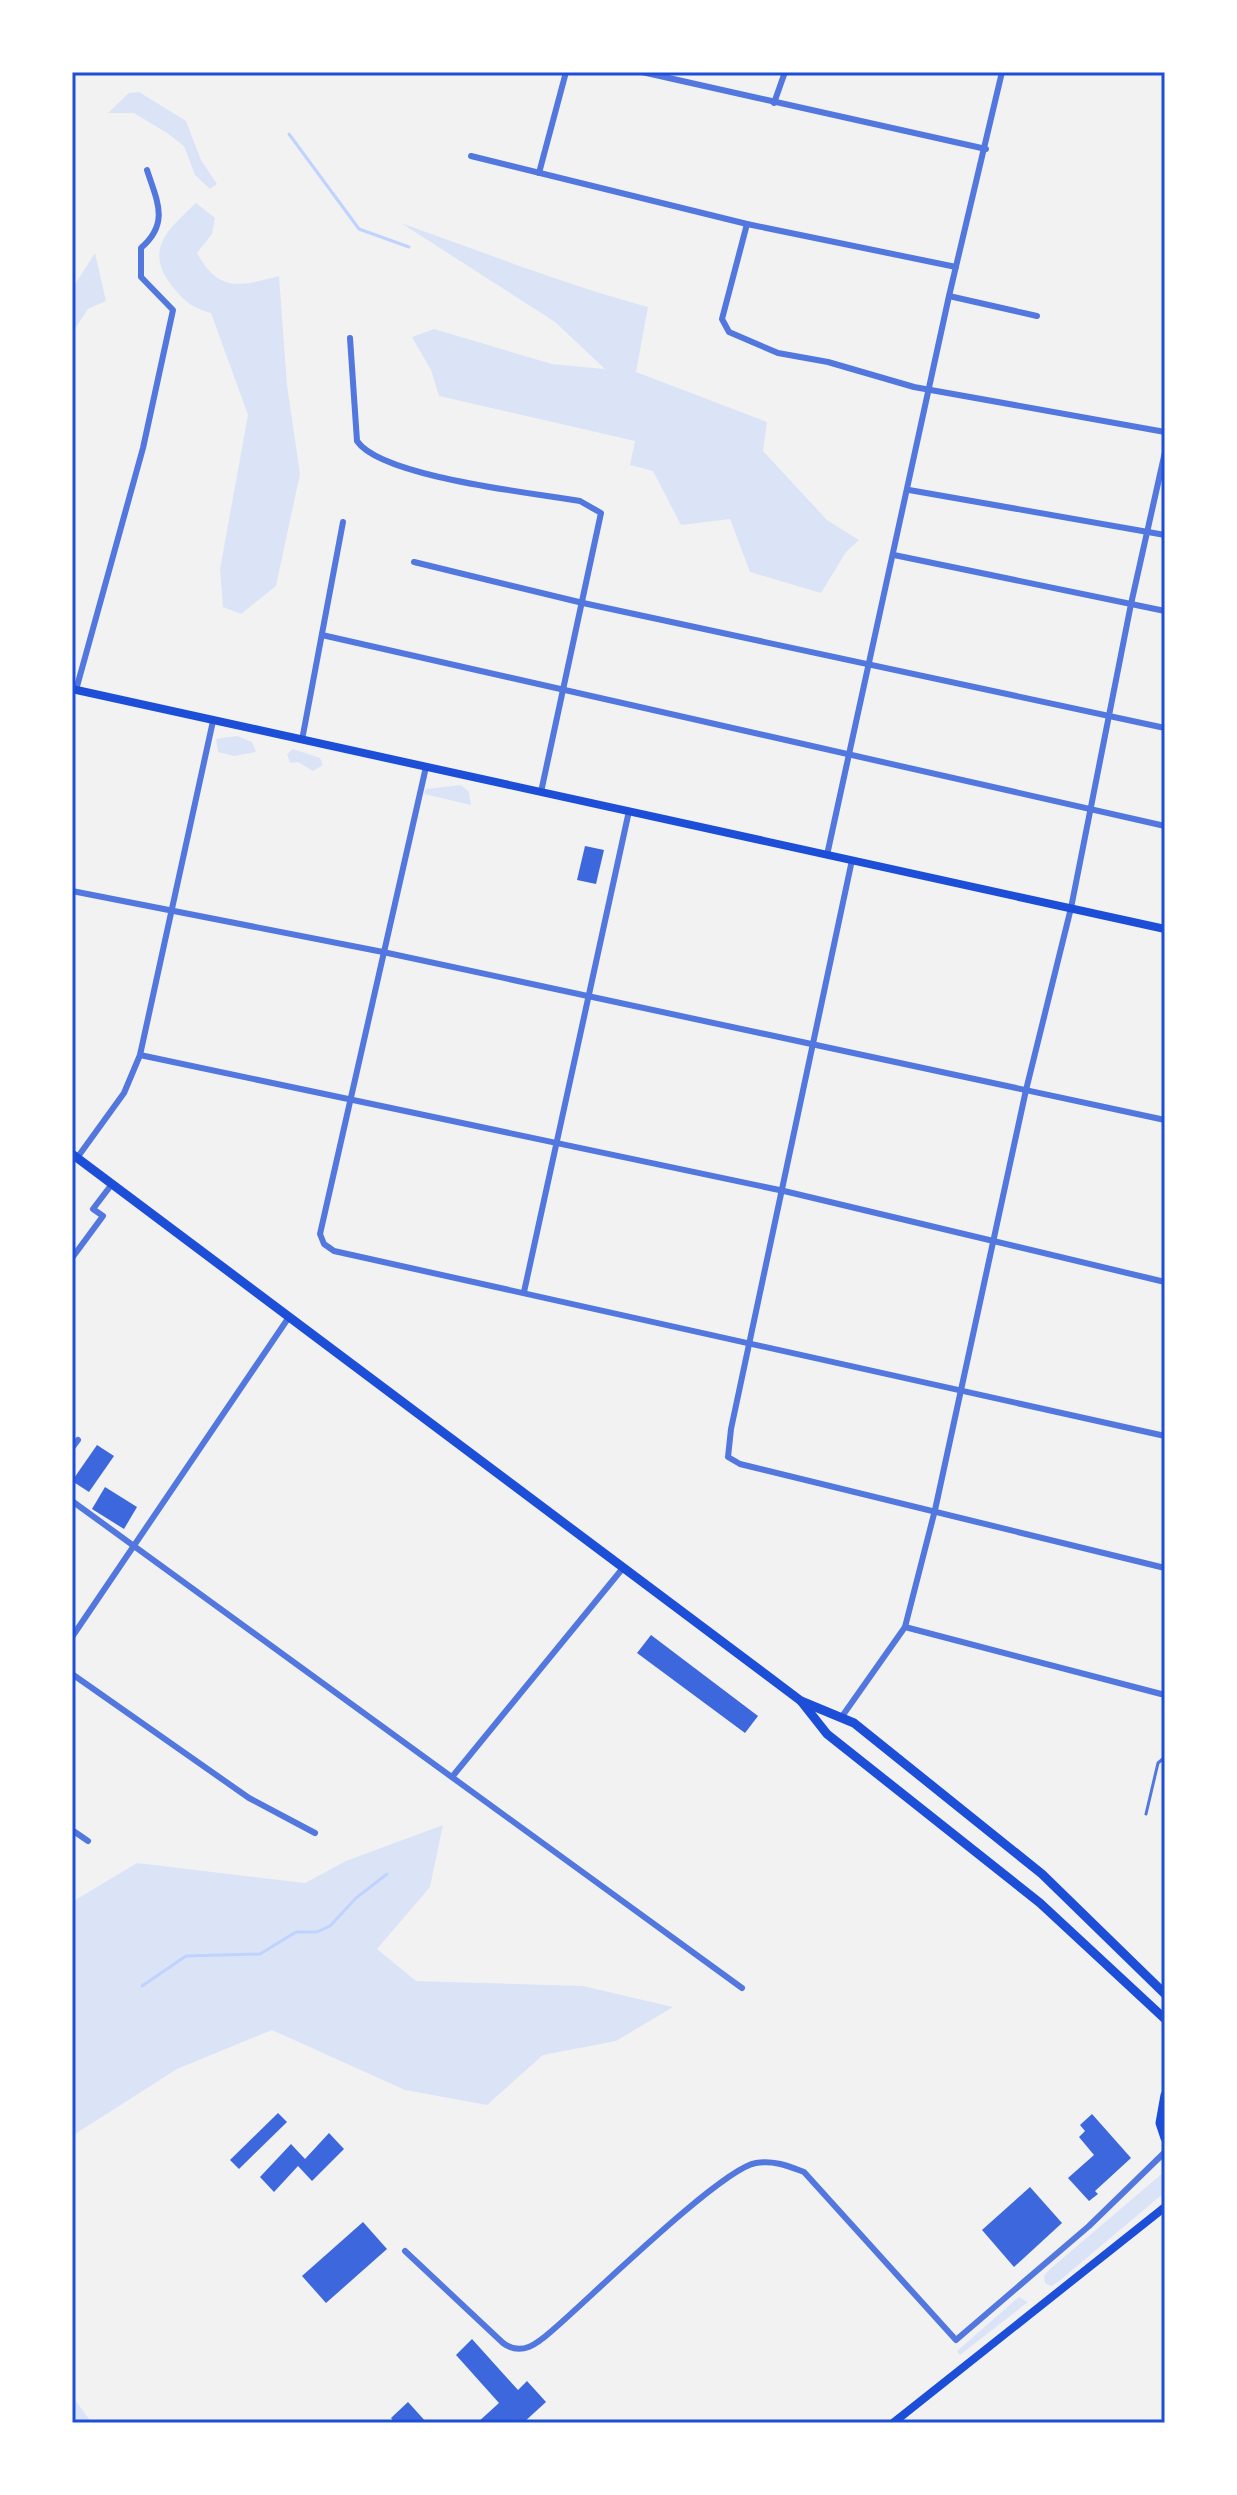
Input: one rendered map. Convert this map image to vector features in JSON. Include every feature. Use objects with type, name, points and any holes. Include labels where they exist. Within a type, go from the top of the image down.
[{"type":"main road","points":[[74,689],[1165,929]]},
{"type":"main road","points":[[75,1156],[801,1701],[827,1734],[1040,1903],[1165,2019]]},
{"type":"main road","points":[[801,1701],[843,1715],[1042,1874],[1165,1994]]},
{"type":"main road","points":[[1165,2095],[1160,2123],[1165,2138]]},
{"type":"main road","points":[[893,2423],[1165,2207]]},
{"type":"street","points":[[539,173],[566,72]]},
{"type":"street","points":[[642,72],[986,149]]},
{"type":"street","points":[[774,103],[785,72]]},
{"type":"street","points":[[827,855],[949,296],[1002,72]]},
{"type":"street","points":[[471,156],[747,224],[956,267]]},
{"type":"street","points":[[74,689],[143,448],[173,310],[141,277],[141,248],[159,229],[161,219],[147,170]]},
{"type":"street","points":[[747,224],[722,319],[729,332],[778,353],[930,388],[1165,432]]},
{"type":"street","points":[[949,296],[1037,316]]},
{"type":"street","points":[[350,338],[357,441],[365,454],[419,473],[580,501],[601,513],[541,792]]},
{"type":"street","points":[[843,1715],[905,1627],[935,1510],[1026,1090],[1071,908],[1131,604],[1165,452]]},
{"type":"street","points":[[909,490],[1165,535]]},
{"type":"street","points":[[302,740],[343,522]]},
{"type":"street","points":[[894,555],[1165,611]]},
{"type":"street","points":[[414,562],[583,603],[1165,728]]},
{"type":"street","points":[[322,635],[1165,826]]},
{"type":"street","points":[[75,1156],[124,1093],[140,1055],[169,911],[213,721]]},
{"type":"street","points":[[426,767],[348,1100],[320,1234],[324,1244],[334,1251],[1165,1436]]},
{"type":"street","points":[[524,1292],[629,811]]},
{"type":"street","points":[[852,860],[728,1457],[740,1464],[1165,1568]]},
{"type":"street","points":[[72,891],[814,1042],[1165,1120]]},
{"type":"street","points":[[140,1055],[784,1191],[1165,1282]]},
{"type":"street","points":[[72,1258],[103,1216],[93,1209],[112,1184]]},
{"type":"street","points":[[72,1637],[289,1317]]},
{"type":"street","points":[[72,1448],[78,1440]]},
{"type":"street","points":[[72,1501],[742,1988]]},
{"type":"street","points":[[452,1777],[623,1568]]},
{"type":"street","points":[[905,1627],[1165,1695]]},
{"type":"street","points":[[72,1674],[249,1798],[315,1833]]},
{"type":"street","points":[[72,1830],[88,1841]]},
{"type":"street","points":[[405,2251],[489,2332],[509,2347],[523,2349],[535,2344],[555,2328],[719,2182],[753,2163],[778,2162],[804,2172],[956,2340],[1089,2226],[1165,2152]]},
{"type":"lane","points":[[1146,1814],[1158,1763],[1165,1757]]},
{"type":"shaded area","points":[[139,92],[186,121],[201,160],[217,184],[210,189],[195,175],[184,146],[167,133],[134,113],[108,113],[129,93]]},
{"type":"shaded area","points":[[196,203],[215,218],[212,234],[197,253],[214,275],[242,284],[279,276],[287,385],[300,474],[276,586],[241,614],[223,607],[220,569],[248,415],[211,313],[193,306],[181,296],[164,273],[160,261],[163,240]]},
{"type":"shaded area","points":[[401,223],[555,278],[648,307],[636,372],[767,422],[763,451],[827,520],[859,540],[846,552],[821,593],[750,572],[730,519],[681,525],[653,471],[630,465],[635,441],[439,396],[431,370],[412,337],[434,329],[552,364],[605,369],[555,322]]},
{"type":"shaded area","points":[[95,253],[106,301],[88,309],[72,333],[72,289]]},
{"type":"shaded area","points":[[237,736],[252,742],[256,752],[234,756],[218,752],[216,739]]},
{"type":"shaded area","points":[[293,749],[320,758],[323,765],[313,771],[298,762],[290,763],[287,754]]},
{"type":"shaded area","points":[[461,785],[469,792],[471,805],[424,794],[426,789]]},
{"type":"shaded area","points":[[443,1825],[430,1887],[377,1949],[416,1981],[583,1986],[673,2007],[616,2041],[543,2055],[487,2105],[405,2090],[272,2030],[177,2069],[72,2136],[72,1902],[137,1863],[305,1883],[346,1861]]},
{"type":"shaded area","points":[[1165,2171],[1165,2192],[1058,2282],[1051,2286],[1045,2283],[1044,2276],[1049,2270]]},
{"type":"shaded area","points":[[1019,2297],[1028,2302],[960,2355],[957,2351]]},
{"type":"shaded area","points":[[72,2396],[92,2423],[72,2423]]},
{"type":"building","points":[[585,846],[604,850],[596,884],[577,880]]},
{"type":"building","points":[[97,1445],[114,1456],[89,1492],[72,1481]]},
{"type":"building","points":[[105,1487],[137,1507],[124,1529],[92,1509]]},
{"type":"building","points":[[651,1635],[758,1716],[745,1733],[637,1653]]},
{"type":"building","points":[[278,2113],[287,2122],[239,2169],[230,2160]]},
{"type":"building","points":[[1092,2114],[1131,2158],[1095,2191],[1098,2194],[1089,2201],[1068,2178],[1094,2155],[1079,2137],[1085,2131],[1080,2125]]},
{"type":"building","points":[[329,2133],[344,2149],[312,2181],[298,2166],[274,2192],[260,2177],[291,2144],[305,2159]]},
{"type":"building","points":[[1030,2187],[1062,2223],[1014,2267],[982,2230]]},
{"type":"building","points":[[363,2222],[387,2249],[326,2303],[302,2276]]},
{"type":"building","points":[[472,2339],[518,2390],[527,2381],[546,2402],[523,2423],[477,2423],[499,2403],[456,2355]]},
{"type":"building","points":[[408,2402],[427,2423],[395,2423],[391,2418]]},
{"type":"waterway","points":[[289,134],[359,229],[409,247]]},
{"type":"waterway","points":[[142,1986],[186,1956],[260,1954],[296,1932],[317,1932],[330,1926],[356,1898],[387,1874]]}]
